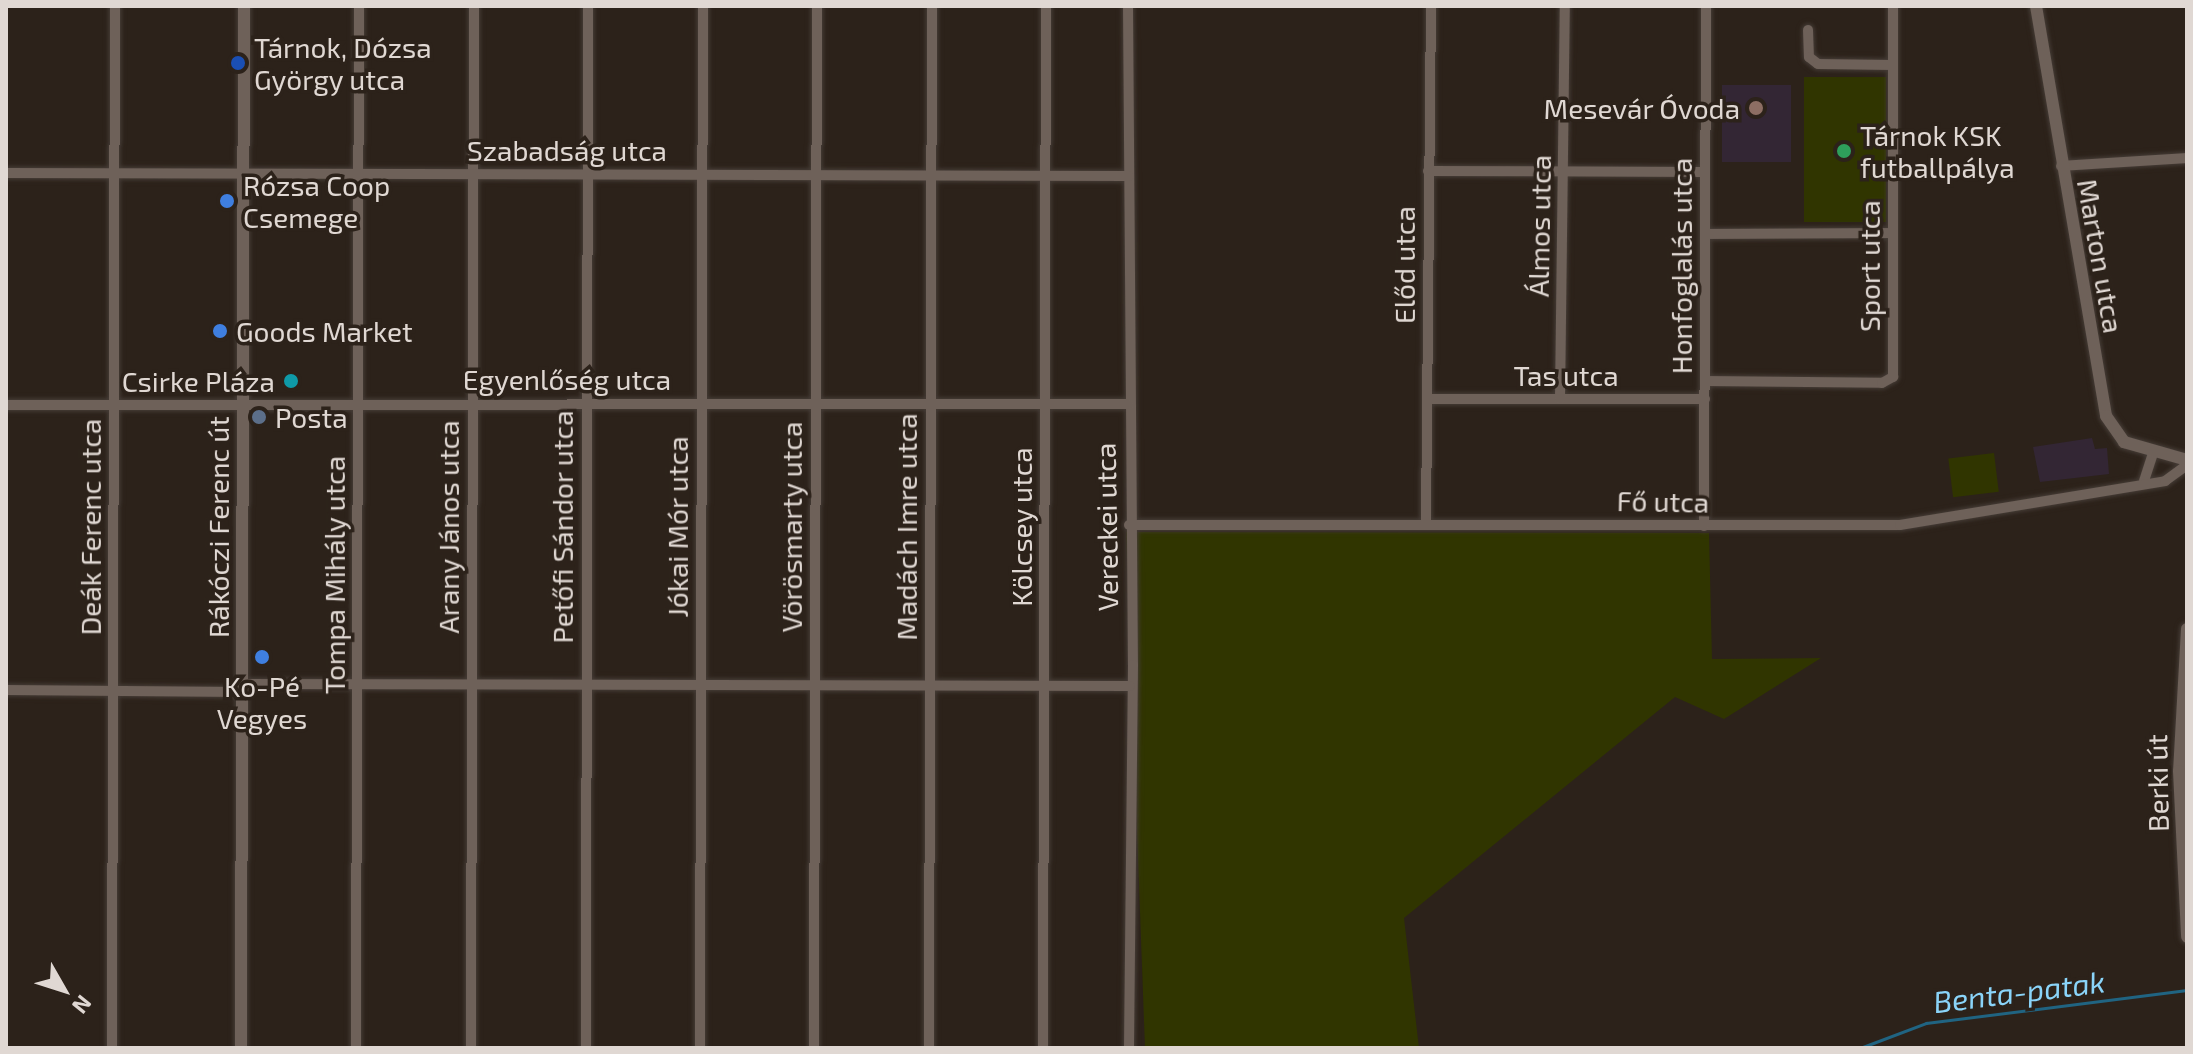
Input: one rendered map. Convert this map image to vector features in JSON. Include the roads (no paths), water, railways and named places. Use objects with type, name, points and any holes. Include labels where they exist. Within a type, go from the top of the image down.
[{"type":"street","name":"Deák Ferenc utca","points":[[112,1048],[115,6]]},
{"type":"street","name":"Rákóczi Ferenc út","points":[[241,1048],[244,6]]},
{"type":"street","name":"Tompa Mihály utca","points":[[356,1048],[359,6]]},
{"type":"street","name":"Arany János utca","points":[[471,1048],[474,6]]},
{"type":"street","name":"Petőfi Sándor utca","points":[[586,1048],[588,6]]},
{"type":"street","name":"Jókai Mór utca","points":[[700,1048],[703,6]]},
{"type":"street","name":"Vörösmarty utca","points":[[814,1048],[817,6]]},
{"type":"street","name":"Madách Imre utca","points":[[929,1048],[932,6]]},
{"type":"street","name":"Kölcsey utca","points":[[1043,1048],[1046,6]]},
{"type":"street","name":"Vereckei utca","points":[[1128,6],[1129,1048]]},
{"type":"street","name":"Előd utca","points":[[1426,523],[1431,6]]},
{"type":"street","name":"Álmos utca","points":[[1560,399],[1565,6]]},
{"type":"street","name":"Honfoglalás utca","points":[[1704,526],[1706,6]]},
{"type":"street","name":"Sport utca","points":[[1705,381],[1890,381],[1894,373],[1893,6]]},
{"type":"street","name":"Marton utca","points":[[2036,6],[2106,416],[2124,442],[2187,463]]},
{"type":"street","points":[[1808,30],[1809,57],[1818,64],[1892,65]]},
{"type":"street","points":[[2061,166],[2187,158]]},
{"type":"street","points":[[1428,171],[1705,172]]},
{"type":"street","name":"Szabadság utca","points":[[6,173],[1129,176]]},
{"type":"street","points":[[1705,234],[1893,233]]},
{"type":"street","name":"Tas utca","points":[[1428,399],[1705,399]]},
{"type":"street","name":"Egyenlőség utca","points":[[6,405],[242,402],[1128,404]]},
{"type":"street","points":[[2144,481],[2153,453]]},
{"type":"street","name":"Fő utca","points":[[1129,525],[1900,525],[2144,481],[2165,481],[2187,463]]},
{"type":"street","name":"Berki út","points":[[2187,629],[2179,771],[2187,937]]},
{"type":"street","points":[[6,690],[113,691],[357,684],[1130,686]]},
{"type":"waterway","name":"Benta-patak","points":[[1860,1048],[1926,1023],[2187,990]]},
{"type":"place","name":"Tárnok, Dózsa György utca","points":[[238,63]]},
{"type":"place","name":"Mesevár Óvoda","points":[[1756,108]]},
{"type":"place","name":"Tárnok KSK futballpálya","points":[[1844,151]]},
{"type":"place","name":"Rózsa Coop Csemege","points":[[227,201]]},
{"type":"place","name":"Goods Market","points":[[220,331]]},
{"type":"place","name":"Csirke Pláza","points":[[291,381]]},
{"type":"place","name":"Posta","points":[[259,417]]},
{"type":"place","name":"Ko-Pé Vegyes","points":[[262,657]]}]
